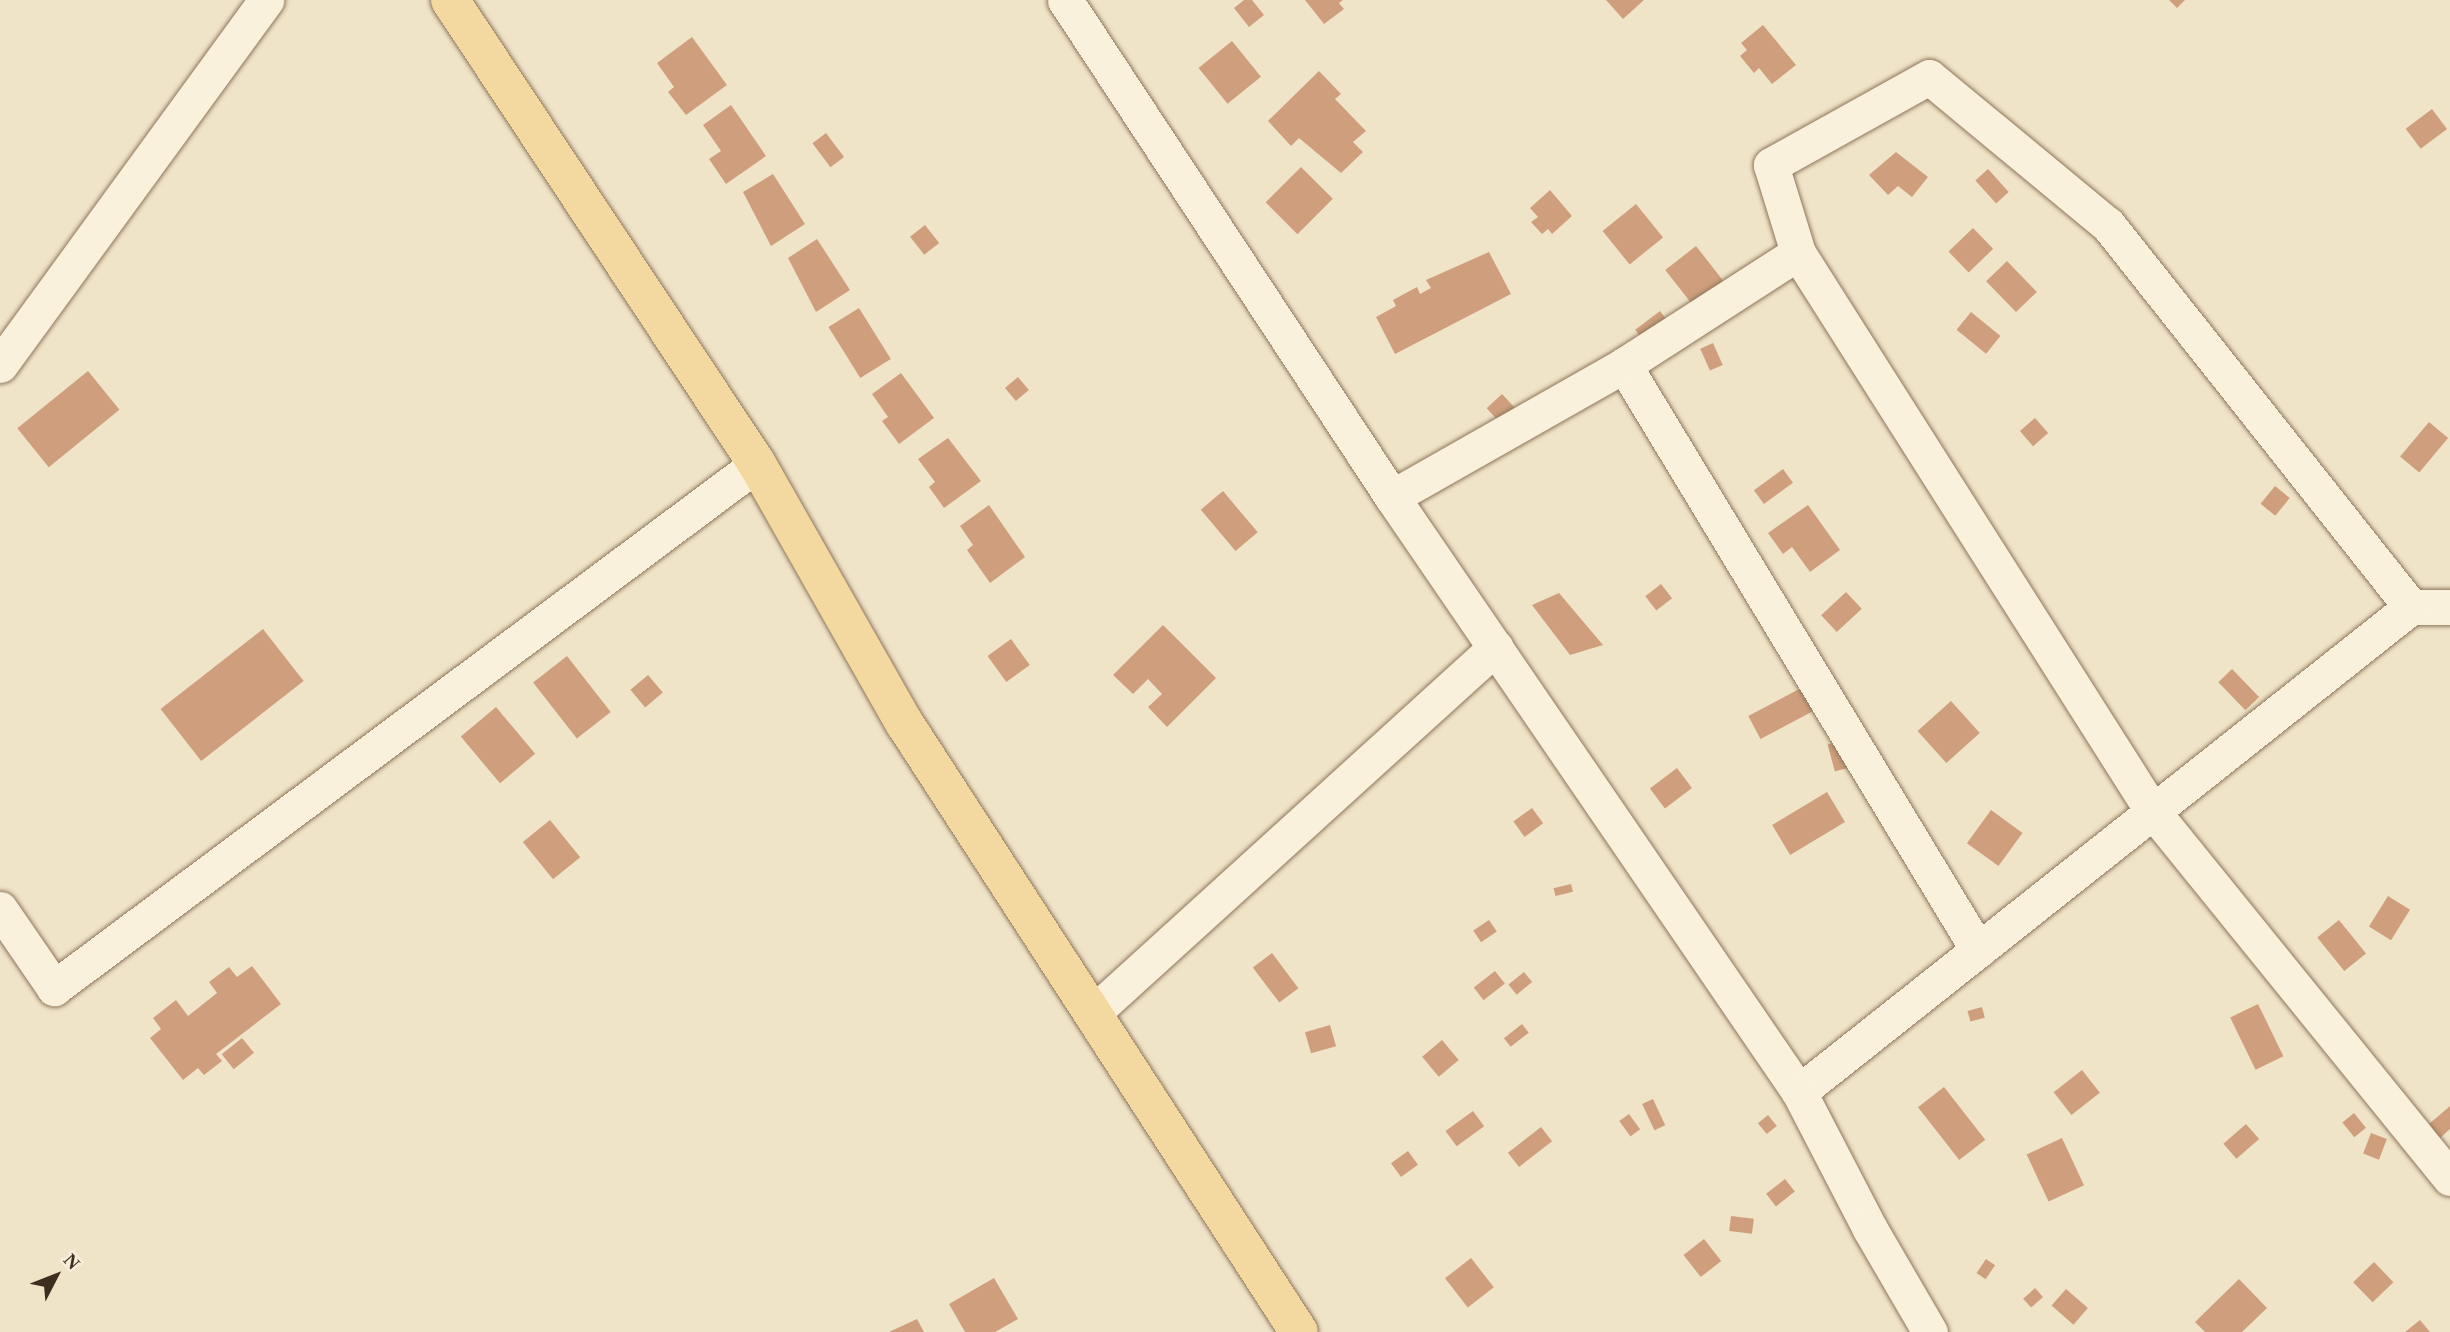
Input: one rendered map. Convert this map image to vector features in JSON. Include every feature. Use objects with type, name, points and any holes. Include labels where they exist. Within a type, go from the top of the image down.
[{"type":"main road","points":[[450,0],[757,464],[905,724],[1299,1332]]},
{"type":"street","points":[[0,365],[266,0]]},
{"type":"street","points":[[1065,0],[1392,497],[1800,1092],[1870,1229],[1930,1332]]},
{"type":"street","points":[[2411,607],[2108,225],[1929,77],[1771,165],[1798,253],[2151,809],[2450,1178]]},
{"type":"street","points":[[1392,497],[1624,365],[1798,253]]},
{"type":"street","points":[[1624,365],[1978,950]]},
{"type":"street","points":[[0,909],[54,988],[757,464]]},
{"type":"street","points":[[1800,1092],[2151,809],[2411,607],[2450,607]]},
{"type":"street","points":[[1093,1013],[1496,647]]},
{"type":"building","points":[[1244,0],[1252,0],[1264,15],[1249,27],[1234,8]]},
{"type":"building","points":[[1305,0],[1343,0],[1339,3],[1344,9],[1324,24]]},
{"type":"building","points":[[1606,0],[1644,0],[1623,19]]},
{"type":"building","points":[[2169,0],[2185,0],[2177,8]]},
{"type":"building","points":[[1763,25],[1796,65],[1772,84],[1759,68],[1754,73],[1740,56],[1747,50],[1741,43]]},
{"type":"building","points":[[692,37],[727,85],[686,115],[668,92],[674,87],[657,63]]},
{"type":"building","points":[[1232,41],[1261,77],[1228,104],[1199,68]]},
{"type":"building","points":[[1319,71],[1341,94],[1335,99],[1366,131],[1353,142],[1363,152],[1341,173],[1299,138],[1291,146],[1268,121]]},
{"type":"building","points":[[731,105],[766,156],[726,184],[709,159],[721,151],[703,125]]},
{"type":"building","points":[[2432,109],[2447,129],[2421,149],[2406,129]]},
{"type":"building","points":[[826,133],[844,157],[830,167],[812,143]]},
{"type":"building","points":[[1896,152],[1928,177],[1912,197],[1898,186],[1888,195],[1869,175]]},
{"type":"building","points":[[1301,167],[1333,199],[1297,234],[1266,202]]},
{"type":"building","points":[[1988,169],[2009,192],[1996,203],[1975,180]]},
{"type":"building","points":[[773,174],[805,224],[771,246],[743,192]]},
{"type":"building","points":[[1550,190],[1572,216],[1552,234],[1548,229],[1542,234],[1531,222],[1538,217],[1530,208]]},
{"type":"building","points":[[1636,204],[1663,237],[1630,264],[1603,231]]},
{"type":"building","points":[[925,225],[939,243],[924,255],[910,237]]},
{"type":"building","points":[[1973,228],[1993,249],[1969,272],[1949,252]]},
{"type":"building","points":[[817,239],[850,290],[816,312],[788,258]]},
{"type":"building","points":[[1696,246],[1734,294],[1703,318],[1665,270]]},
{"type":"building","points":[[1489,252],[1511,294],[1395,354],[1376,317],[1396,306],[1393,300],[1417,287],[1420,294],[1431,288],[1426,280]]},
{"type":"building","points":[[2007,261],[2037,292],[2016,312],[1986,281]]},
{"type":"building","points":[[859,308],[891,359],[860,378],[828,327]]},
{"type":"building","points":[[1660,311],[1675,331],[1650,350],[1635,330]]},
{"type":"building","points":[[1971,312],[2001,336],[1986,354],[1957,330]]},
{"type":"building","points":[[1713,343],[1723,365],[1710,371],[1700,349]]},
{"type":"building","points":[[88,371],[119,410],[49,467],[17,428]]},
{"type":"building","points":[[901,373],[934,418],[899,444],[882,421],[888,417],[872,394]]},
{"type":"building","points":[[1018,377],[1029,390],[1016,401],[1005,388]]},
{"type":"building","points":[[1502,394],[1520,413],[1504,427],[1487,408]]},
{"type":"building","points":[[2035,418],[2048,433],[2033,446],[2020,431]]},
{"type":"building","points":[[2429,422],[2448,438],[2419,473],[2400,456]]},
{"type":"building","points":[[948,438],[981,481],[944,508],[929,487],[935,482],[918,459]]},
{"type":"building","points":[[1783,469],[1793,483],[1764,504],[1754,490]]},
{"type":"building","points":[[2275,486],[2290,498],[2275,516],[2261,504]]},
{"type":"building","points":[[1223,491],[1258,532],[1235,551],[1201,510]]},
{"type":"building","points":[[989,505],[1025,557],[990,583],[967,550],[973,545],[960,526]]},
{"type":"building","points":[[1808,505],[1840,550],[1810,572],[1792,547],[1783,554],[1768,533]]},
{"type":"building","points":[[1661,584],[1672,598],[1656,610],[1645,596]]},
{"type":"building","points":[[1846,592],[1862,609],[1837,632],[1821,615]]},
{"type":"building","points":[[1559,593],[1603,645],[1570,655],[1532,605]]},
{"type":"building","points":[[1163,625],[1216,678],[1167,727],[1148,707],[1162,694],[1148,679],[1133,694],[1113,675]]},
{"type":"building","points":[[263,629],[304,681],[201,761],[161,709]]},
{"type":"building","points":[[1011,639],[1030,665],[1006,682],[988,656]]},
{"type":"building","points":[[567,656],[611,712],[577,738],[533,682]]},
{"type":"building","points":[[2232,669],[2259,697],[2245,710],[2218,682]]},
{"type":"building","points":[[648,675],[663,693],[645,707],[630,690]]},
{"type":"building","points":[[1803,687],[1815,710],[1760,739],[1748,716]]},
{"type":"building","points":[[1951,701],[1980,733],[1946,763],[1918,731]]},
{"type":"building","points":[[496,707],[535,754],[500,783],[461,737]]},
{"type":"building","points":[[1844,740],[1851,767],[1835,771],[1828,744]]},
{"type":"building","points":[[1677,768],[1692,788],[1665,808],[1650,788]]},
{"type":"building","points":[[1827,792],[1845,822],[1790,855],[1772,825]]},
{"type":"building","points":[[1532,808],[1543,823],[1525,837],[1513,822]]},
{"type":"building","points":[[1991,810],[2023,833],[1998,866],[1967,843]]},
{"type":"building","points":[[550,820],[580,857],[553,879],[523,842]]},
{"type":"building","points":[[1571,884],[1573,892],[1555,896],[1554,888]]},
{"type":"building","points":[[2388,896],[2410,910],[2391,940],[2369,927]]},
{"type":"building","points":[[1489,920],[1497,932],[1481,942],[1473,931]]},
{"type":"building","points":[[2339,920],[2366,953],[2344,971],[2317,938]]},
{"type":"building","points":[[1272,953],[1298,988],[1279,1003],[1253,967]]},
{"type":"building","points":[[252,966],[281,1004],[216,1054],[222,1061],[204,1075],[198,1068],[183,1080],[150,1038],[161,1029],[153,1018],[176,1000],[188,1016],[217,993],[209,982],[229,967],[237,977]]},
{"type":"building","points":[[1495,971],[1505,984],[1484,1000],[1474,988]]},
{"type":"building","points":[[1524,972],[1532,982],[1517,995],[1508,985]]},
{"type":"building","points":[[2258,1004],[2283,1056],[2256,1070],[2230,1018]]},
{"type":"building","points":[[1982,1007],[1985,1018],[1970,1022],[1968,1011]]},
{"type":"building","points":[[1522,1024],[1529,1033],[1511,1047],[1504,1038]]},
{"type":"building","points":[[1330,1025],[1336,1046],[1311,1053],[1305,1032]]},
{"type":"building","points":[[242,1038],[254,1053],[234,1069],[222,1054]]},
{"type":"building","points":[[1442,1040],[1459,1060],[1439,1077],[1422,1057]]},
{"type":"building","points":[[2082,1070],[2100,1093],[2071,1115],[2054,1092]]},
{"type":"building","points":[[1944,1087],[1985,1140],[1959,1160],[1918,1107]]},
{"type":"building","points":[[1653,1099],[1665,1125],[1654,1130],[1642,1104]]},
{"type":"building","points":[[2450,1106],[2450,1129],[2440,1138],[2429,1124]]},
{"type":"building","points":[[1473,1111],[1484,1126],[1457,1146],[1445,1131]]},
{"type":"building","points":[[2354,1113],[2366,1128],[2354,1137],[2342,1122]]},
{"type":"building","points":[[1629,1114],[1640,1129],[1630,1136],[1619,1121]]},
{"type":"building","points":[[1768,1115],[1777,1126],[1767,1134],[1758,1123]]},
{"type":"building","points":[[2246,1124],[2259,1139],[2236,1159],[2223,1144]]},
{"type":"building","points":[[1541,1127],[1552,1141],[1519,1167],[1508,1153]]},
{"type":"building","points":[[2371,1133],[2387,1139],[2379,1160],[2363,1154]]},
{"type":"building","points":[[2062,1138],[2084,1185],[2049,1202],[2027,1154]]},
{"type":"building","points":[[1408,1151],[1418,1165],[1401,1177],[1391,1163]]},
{"type":"building","points":[[1785,1179],[1795,1192],[1776,1206],[1766,1194]]},
{"type":"building","points":[[1731,1216],[1754,1219],[1752,1234],[1729,1231]]},
{"type":"building","points":[[1704,1239],[1721,1261],[1701,1277],[1684,1255]]},
{"type":"building","points":[[1471,1258],[1494,1287],[1468,1307],[1445,1278]]},
{"type":"building","points":[[1986,1259],[1995,1265],[1986,1279],[1976,1273]]},
{"type":"building","points":[[2374,1262],[2393,1282],[2373,1302],[2353,1282]]},
{"type":"building","points":[[994,1278],[1018,1319],[995,1332],[965,1332],[949,1304]]},
{"type":"building","points":[[2239,1279],[2267,1308],[2242,1332],[2205,1332],[2195,1322]]},
{"type":"building","points":[[2035,1288],[2043,1297],[2031,1308],[2023,1299]]},
{"type":"building","points":[[2066,1289],[2088,1308],[2073,1325],[2052,1306]]},
{"type":"building","points":[[917,1319],[924,1332],[889,1332]]},
{"type":"building","points":[[2420,1320],[2430,1332],[2405,1332]]}]
